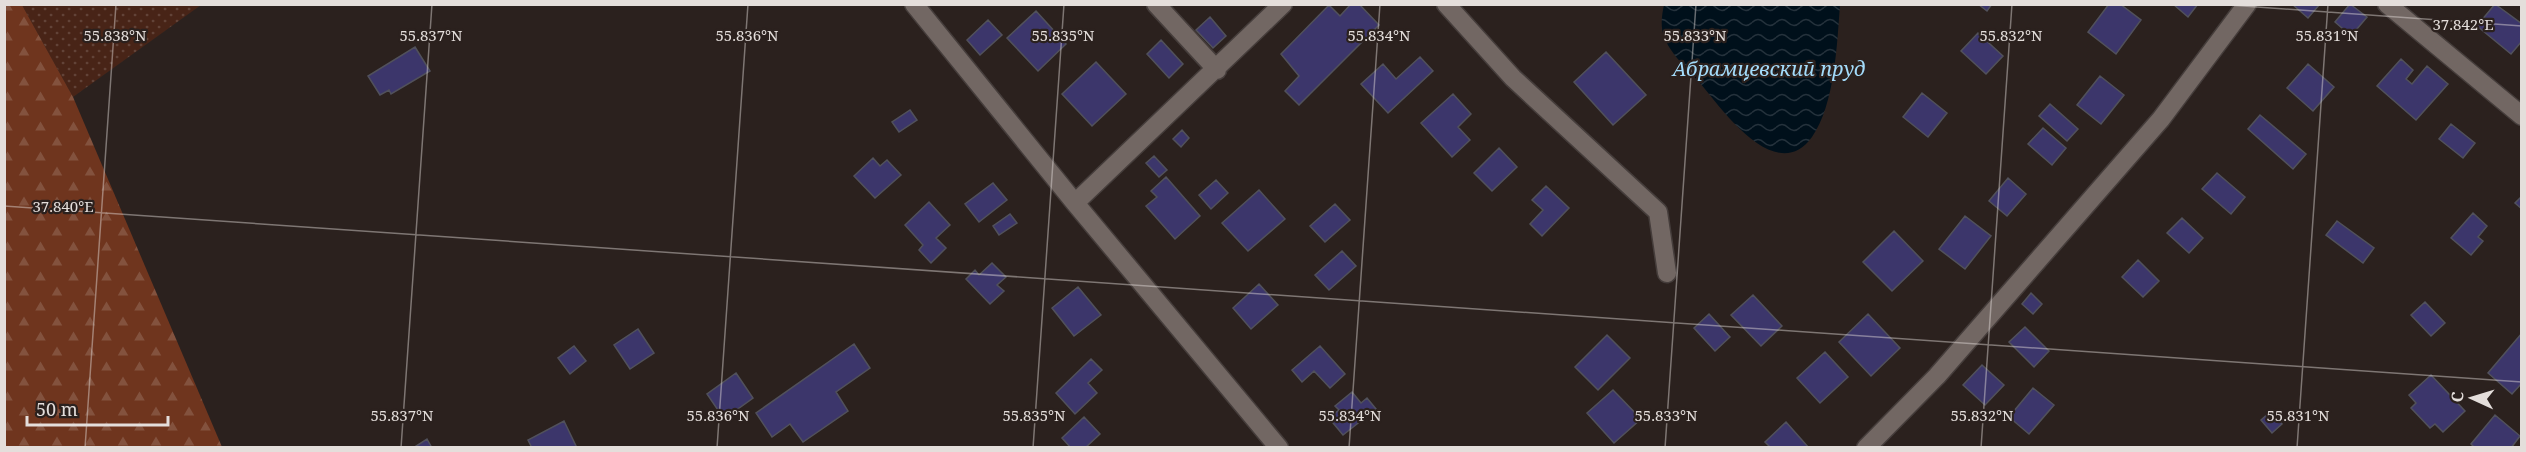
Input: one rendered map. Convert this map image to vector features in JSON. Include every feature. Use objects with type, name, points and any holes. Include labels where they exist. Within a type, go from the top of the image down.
[{"type":"street","points":[[914,4],[1075,203],[1279,447]]},
{"type":"street","points":[[1156,4],[1217,70]]},
{"type":"street","points":[[1075,203],[1217,70],[1283,4]]},
{"type":"street","points":[[1446,4],[1514,78],[1658,212],[1667,273]]},
{"type":"street","points":[[1866,447],[1937,376],[2161,119],[2247,4]]},
{"type":"street","points":[[2387,4],[2522,116]]},
{"type":"shaded area","points":[[22,5],[201,5],[73,97]]},
{"type":"green space","points":[[4,5],[22,5],[73,97],[222,447],[5,447]]},
{"type":"water","name":"Абрамцевский пруд","points":[[1664,5],[1840,5],[1834,73],[1826,108],[1812,137],[1798,150],[1782,153],[1766,148],[1750,138],[1721,109],[1670,49],[1662,28]]},
{"type":"building","points":[[1351,4],[1359,4],[1379,25],[1299,105],[1285,91],[1299,76],[1281,54],[1329,5],[1340,16]]},
{"type":"building","points":[[1978,4],[1992,4],[1987,11]]},
{"type":"building","points":[[2109,4],[2120,4],[2141,20],[2116,54],[2088,32]]},
{"type":"building","points":[[2173,4],[2198,4],[2188,17]]},
{"type":"building","points":[[2292,4],[2320,4],[2308,18]]},
{"type":"building","points":[[2350,4],[2367,17],[2351,36],[2335,22]]},
{"type":"building","points":[[2495,4],[2522,24],[2522,41],[2511,54],[2477,26]]},
{"type":"building","points":[[1036,11],[1066,44],[1038,71],[1007,38]]},
{"type":"building","points":[[1210,17],[1226,36],[1213,48],[1196,30]]},
{"type":"building","points":[[988,20],[1002,35],[980,55],[967,40]]},
{"type":"building","points":[[1978,33],[2003,56],[1986,74],[1961,51]]},
{"type":"building","points":[[1161,40],[1183,64],[1169,78],[1147,54]]},
{"type":"building","points":[[415,47],[430,71],[391,94],[389,90],[380,95],[368,76]]},
{"type":"building","points":[[1606,52],[1646,95],[1613,125],[1574,82]]},
{"type":"building","points":[[1420,57],[1433,71],[1388,113],[1361,84],[1383,64],[1396,79]]},
{"type":"building","points":[[2401,59],[2413,70],[2406,79],[2412,84],[2427,66],[2448,84],[2416,120],[2377,86]]},
{"type":"building","points":[[1096,62],[1126,94],[1092,126],[1062,94]]},
{"type":"building","points":[[2308,64],[2334,87],[2313,111],[2287,88]]},
{"type":"building","points":[[2100,76],[2124,95],[2101,124],[2077,105]]},
{"type":"building","points":[[1922,93],[1947,113],[1928,137],[1903,117]]},
{"type":"building","points":[[1453,94],[1471,114],[1458,127],[1470,140],[1452,157],[1421,123]]},
{"type":"building","points":[[2050,104],[2078,129],[2067,141],[2039,116]]},
{"type":"building","points":[[910,110],[917,120],[899,132],[892,122]]},
{"type":"building","points":[[2260,115],[2306,154],[2293,169],[2248,129]]},
{"type":"building","points":[[2451,124],[2475,143],[2463,158],[2439,139]]},
{"type":"building","points":[[2043,128],[2066,148],[2052,165],[2028,144]]},
{"type":"building","points":[[1182,130],[1189,138],[1181,147],[1173,139]]},
{"type":"building","points":[[1499,148],[1517,167],[1492,191],[1474,173]]},
{"type":"building","points":[[1154,156],[1167,170],[1159,177],[1146,163]]},
{"type":"building","points":[[873,158],[880,166],[887,160],[901,175],[875,198],[854,176]]},
{"type":"building","points":[[2217,173],[2245,197],[2231,214],[2202,189]]},
{"type":"building","points":[[1166,177],[1200,216],[1175,239],[1146,206],[1157,197],[1151,191]]},
{"type":"building","points":[[2008,178],[2026,194],[2007,216],[1989,201]]},
{"type":"building","points":[[1216,180],[1228,193],[1211,209],[1199,195]]},
{"type":"building","points":[[993,183],[1007,200],[979,222],[965,204]]},
{"type":"building","points":[[1546,186],[1569,208],[1542,236],[1530,224],[1543,210],[1532,200]]},
{"type":"building","points":[[1259,190],[1285,219],[1248,251],[1222,223]]},
{"type":"building","points":[[2522,196],[2522,209],[2515,203]]},
{"type":"building","points":[[929,202],[950,225],[936,238],[946,248],[931,263],[919,250],[923,245],[905,225]]},
{"type":"building","points":[[1335,204],[1350,220],[1325,242],[1310,226]]},
{"type":"building","points":[[2473,213],[2487,226],[2478,237],[2483,241],[2471,255],[2451,238]]},
{"type":"building","points":[[1010,214],[1017,223],[999,235],[993,226]]},
{"type":"building","points":[[1965,216],[1991,236],[1965,269],[1939,249]]},
{"type":"building","points":[[2182,218],[2203,238],[2189,253],[2167,233]]},
{"type":"building","points":[[2337,221],[2374,248],[2363,263],[2326,235]]},
{"type":"building","points":[[1894,231],[1923,261],[1892,291],[1863,262]]},
{"type":"building","points":[[1342,251],[1356,266],[1329,290],[1315,275]]},
{"type":"building","points":[[2138,260],[2159,281],[2143,297],[2122,277]]},
{"type":"building","points":[[992,263],[1006,277],[997,285],[1004,291],[990,304],[966,279],[975,270],[979,275]]},
{"type":"building","points":[[1259,284],[1278,305],[1251,329],[1233,308]]},
{"type":"building","points":[[1078,287],[1101,315],[1074,336],[1052,308]]},
{"type":"building","points":[[2031,293],[2042,304],[2033,314],[2022,304]]},
{"type":"building","points":[[1753,295],[1782,326],[1761,346],[1731,315]]},
{"type":"building","points":[[2425,302],[2445,323],[2431,336],[2411,315]]},
{"type":"building","points":[[1709,314],[1730,337],[1715,351],[1694,328]]},
{"type":"building","points":[[1868,314],[1900,348],[1871,376],[1839,342]]},
{"type":"building","points":[[2025,327],[2049,351],[2034,367],[2009,342]]},
{"type":"building","points":[[638,329],[654,353],[630,369],[614,345]]},
{"type":"building","points":[[2522,333],[2522,383],[2512,394],[2488,373]]},
{"type":"building","points":[[1607,335],[1630,358],[1598,390],[1575,367]]},
{"type":"building","points":[[854,344],[870,368],[836,392],[848,411],[803,442],[790,424],[772,437],[756,413]]},
{"type":"building","points":[[574,346],[586,361],[570,374],[558,358]]},
{"type":"building","points":[[1320,346],[1345,374],[1330,388],[1314,371],[1302,382],[1292,370]]},
{"type":"building","points":[[1825,352],[1848,377],[1820,403],[1797,378]]},
{"type":"building","points":[[1091,359],[1102,370],[1088,383],[1097,393],[1075,414],[1056,393]]},
{"type":"building","points":[[1982,365],[2004,385],[1985,405],[1963,385]]},
{"type":"building","points":[[736,373],[753,398],[724,419],[707,394]]},
{"type":"building","points":[[2431,375],[2465,411],[2443,432],[2435,424],[2430,428],[2411,408],[2416,403],[2409,395]]},
{"type":"building","points":[[2033,388],[2054,405],[2029,434],[2009,417]]},
{"type":"building","points":[[1613,390],[1641,419],[1614,443],[1587,413]]},
{"type":"building","points":[[1352,392],[1361,403],[1367,398],[1376,409],[1343,435],[1329,418],[1339,410],[1335,406]]},
{"type":"building","points":[[2271,411],[2282,424],[2272,433],[2261,420]]},
{"type":"building","points":[[2495,415],[2520,436],[2511,448],[2475,448],[2471,444]]},
{"type":"building","points":[[1084,417],[1100,434],[1085,448],[1071,448],[1062,438]]},
{"type":"building","points":[[564,421],[577,448],[532,448],[528,440]]},
{"type":"building","points":[[1786,422],[1809,448],[1771,448],[1765,442]]},
{"type":"building","points":[[427,439],[432,448],[413,448]]}]
